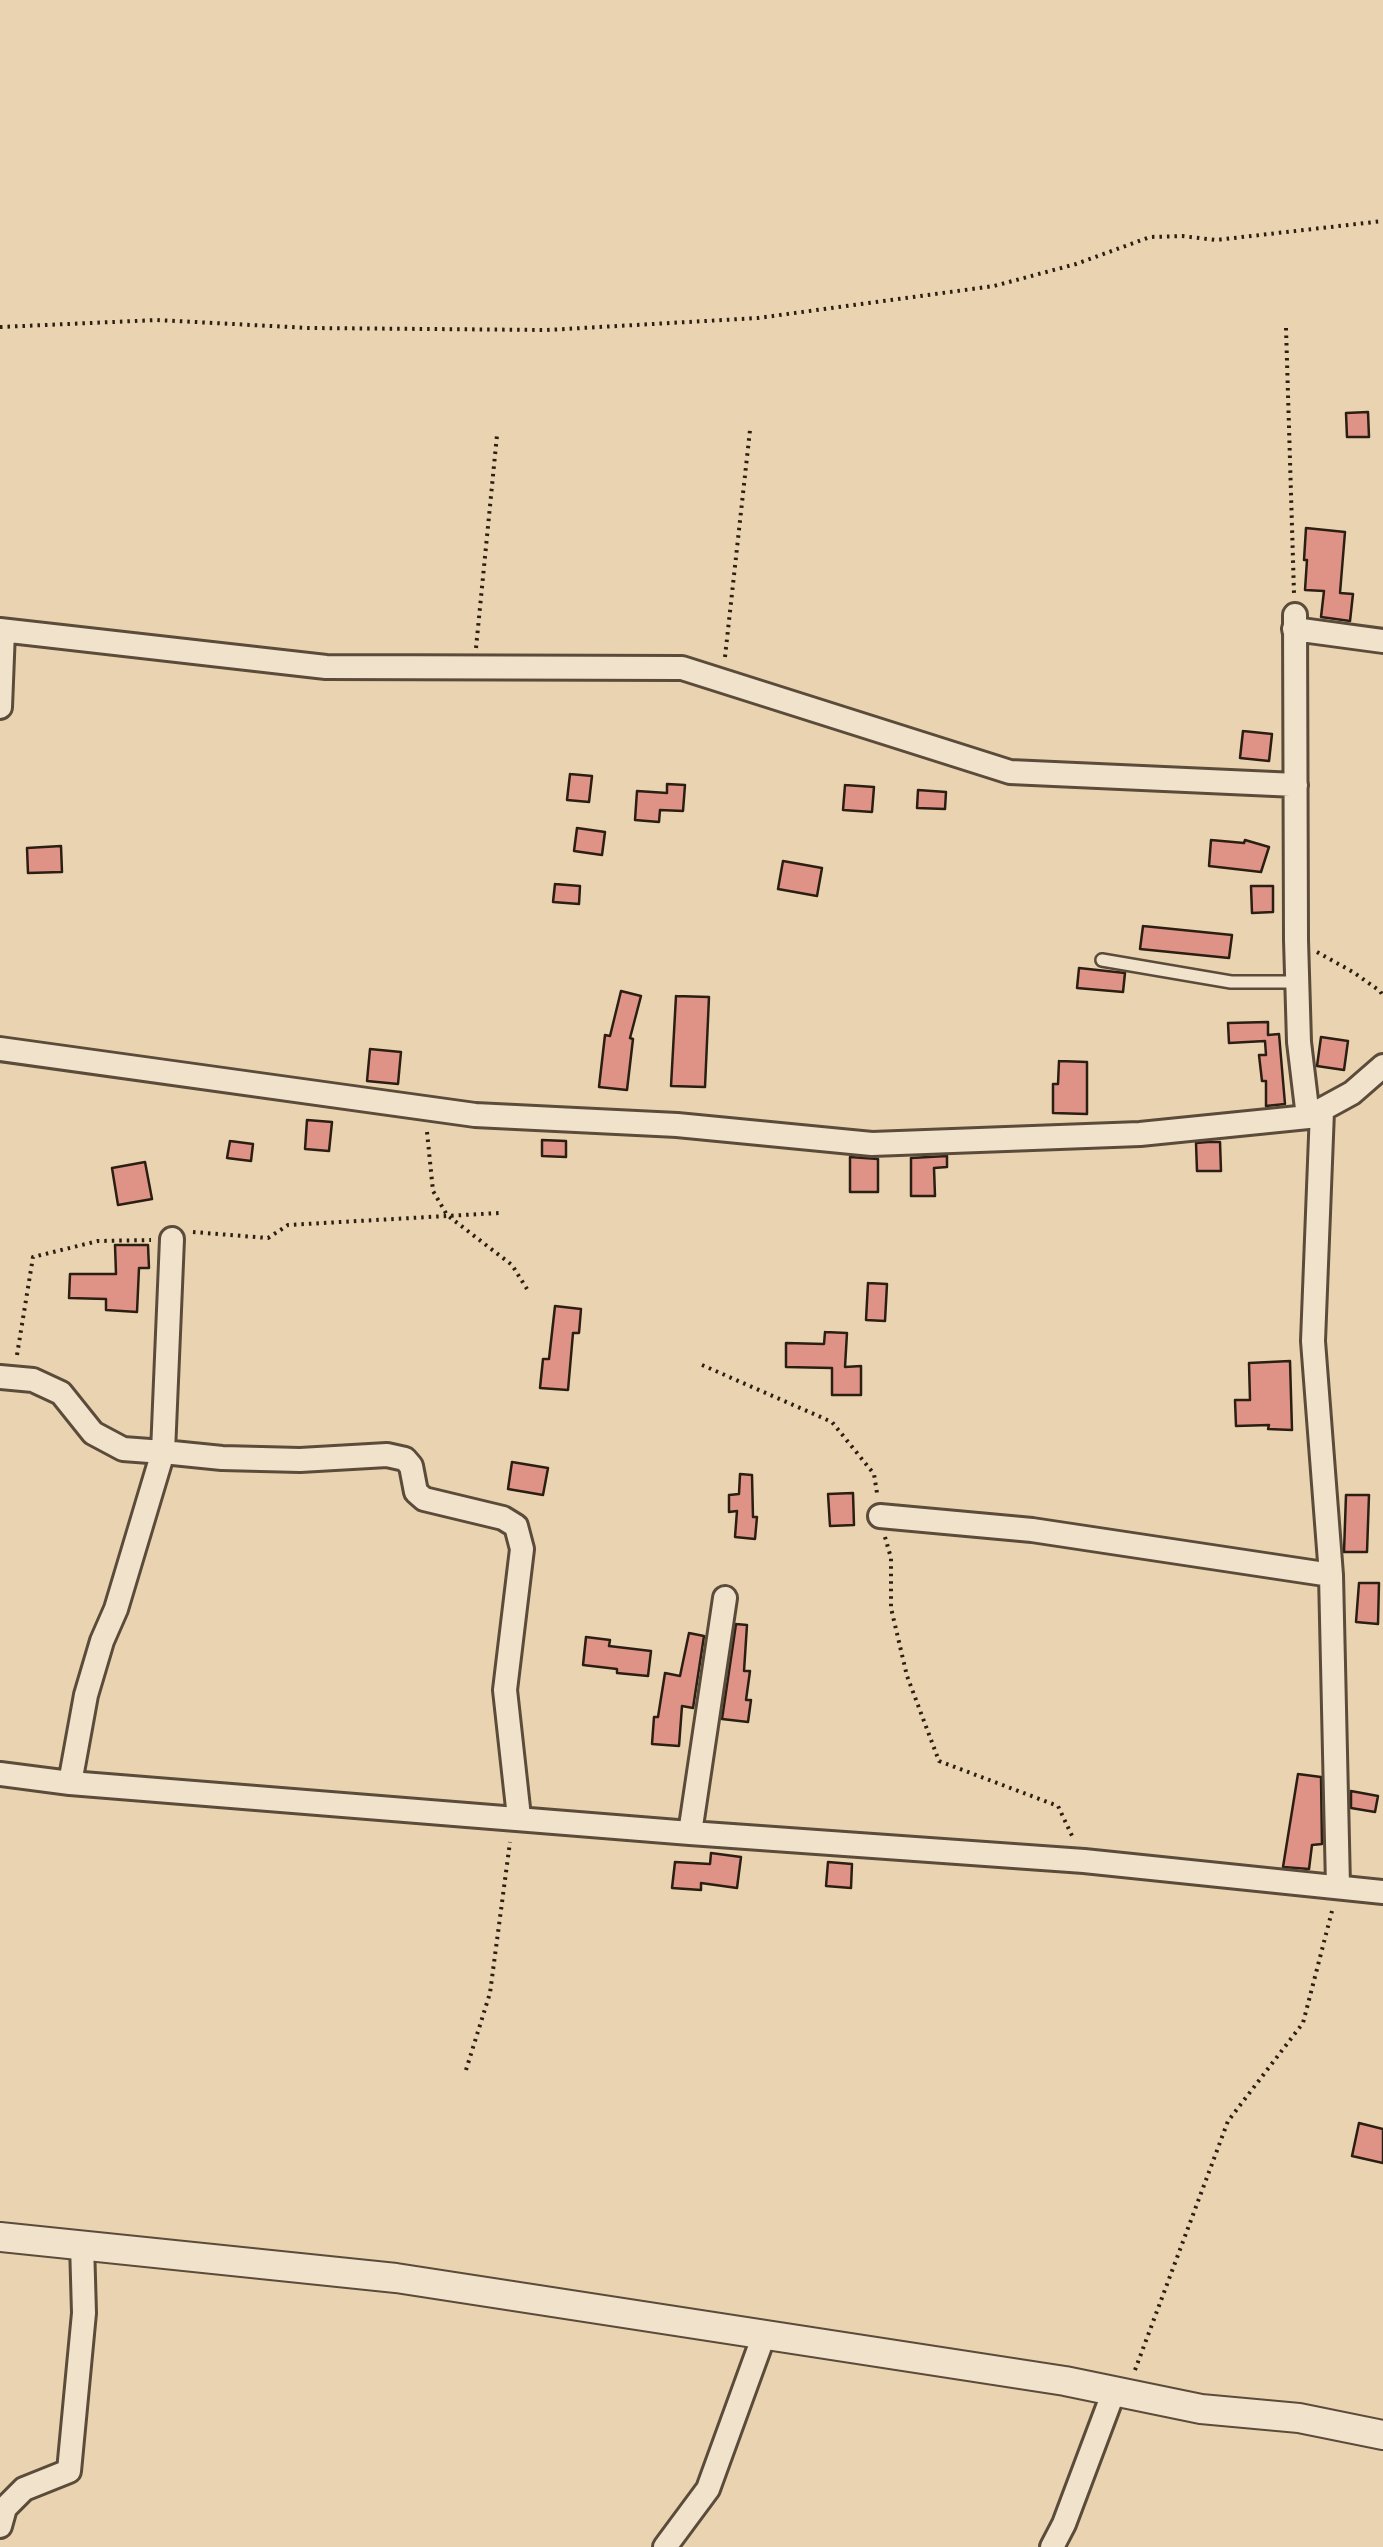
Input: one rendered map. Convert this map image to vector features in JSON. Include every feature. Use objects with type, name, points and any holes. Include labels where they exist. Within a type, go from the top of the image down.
[{"type":"street","points":[[1338,1886],[1332,1575],[1313,1341],[1315,1114],[1300,1042],[1297,982],[1294,622],[1383,641]]},
{"type":"street","points":[[0,707],[1,631],[326,667],[682,668],[1010,772],[1296,786]]},
{"type":"street","points":[[0,1049],[476,1115],[677,1125],[872,1144],[1140,1134],[1315,1114],[1352,1093],[1383,1066]]},
{"type":"street","points":[[70,1782],[86,1694],[102,1640],[116,1610],[163,1452],[172,1239]]},
{"type":"street","points":[[7,1377],[33,1380],[61,1394],[93,1432],[123,1449],[300,1460],[388,1455],[405,1459],[411,1466],[416,1492],[424,1499],[503,1518],[516,1526],[522,1549],[504,1690],[516,1817]]},
{"type":"street","points":[[880,1516],[1032,1530],[1332,1575]]},
{"type":"street","points":[[690,1833],[725,1598]]},
{"type":"street","points":[[0,1774],[690,1833],[1084,1861],[1383,1892]]},
{"type":"street","points":[[0,2237],[396,2278],[1066,2381],[1200,2409],[1300,2418],[1383,2434]]},
{"type":"street","points":[[0,2526],[5,2508],[24,2489],[69,2471],[84,2313],[82,2244]]},
{"type":"street","points":[[665,2547],[708,2490],[764,2335]]},
{"type":"street","points":[[1052,2547],[1120,2392]]},
{"type":"lane","points":[[1102,960],[1231,982],[1297,982]]},
{"type":"path","points":[[0,327],[157,320],[309,328],[547,330],[758,318],[994,286],[1076,264],[1150,237],[1216,240],[1383,222]]},
{"type":"path","points":[[1286,328],[1294,622]]},
{"type":"path","points":[[722,681],[750,430]]},
{"type":"path","points":[[474,668],[497,434]]},
{"type":"path","points":[[1296,940],[1353,972],[1383,996]]},
{"type":"path","points":[[424,1108],[433,1191],[447,1215],[512,1265],[527,1289]]},
{"type":"path","points":[[7,1377],[32,1257],[98,1241],[172,1239],[184,1231],[268,1238],[288,1225],[499,1213]]},
{"type":"path","points":[[702,1366],[832,1422],[874,1474],[890,1558],[892,1608],[908,1676],[939,1761],[1058,1806],[1084,1861]]},
{"type":"path","points":[[466,2070],[490,1993],[516,1817]]},
{"type":"path","points":[[1120,2392],[1228,2122],[1303,2023],[1338,1886]]},
{"type":"building","points":[[1368,412],[1369,437],[1347,437],[1346,413]]},
{"type":"building","points":[[1306,528],[1345,532],[1340,593],[1353,594],[1350,621],[1321,617],[1324,591],[1305,590]]},
{"type":"building","points":[[1243,731],[1272,734],[1269,761],[1240,758]]},
{"type":"building","points":[[570,774],[592,776],[589,802],[567,800]]},
{"type":"building","points":[[667,784],[685,785],[683,811],[660,810],[659,822],[635,820],[637,791],[667,793]]},
{"type":"building","points":[[845,785],[874,787],[872,812],[843,810]]},
{"type":"building","points":[[918,790],[946,792],[945,809],[917,808]]},
{"type":"building","points":[[577,828],[605,832],[602,855],[574,851]]},
{"type":"building","points":[[1211,840],[1245,840],[1269,847],[1261,872],[1209,866]]},
{"type":"building","points":[[61,846],[62,872],[28,873],[27,848]]},
{"type":"building","points":[[783,861],[822,868],[817,896],[778,889]]},
{"type":"building","points":[[555,884],[580,886],[579,904],[553,902]]},
{"type":"building","points":[[1251,886],[1273,886],[1273,912],[1252,913]]},
{"type":"building","points":[[1143,926],[1232,935],[1229,958],[1140,949]]},
{"type":"building","points":[[1079,968],[1125,973],[1123,992],[1077,988]]},
{"type":"building","points":[[621,991],[641,996],[630,1038],[633,1039],[627,1090],[599,1087],[605,1035],[610,1036]]},
{"type":"building","points":[[676,996],[709,997],[705,1087],[671,1086]]},
{"type":"building","points":[[1268,1022],[1268,1035],[1279,1034],[1285,1104],[1266,1106],[1266,1081],[1262,1081],[1259,1055],[1266,1055],[1265,1041],[1229,1043],[1228,1023]]},
{"type":"building","points":[[1321,1037],[1348,1041],[1344,1070],[1317,1066]]},
{"type":"building","points":[[370,1049],[401,1052],[398,1084],[367,1081]]},
{"type":"building","points":[[1059,1061],[1087,1062],[1087,1114],[1053,1113],[1053,1084],[1058,1084]]},
{"type":"building","points":[[307,1120],[332,1122],[329,1151],[305,1149]]},
{"type":"building","points":[[542,1140],[566,1141],[566,1157],[542,1156]]},
{"type":"building","points":[[230,1141],[253,1144],[251,1161],[227,1158]]},
{"type":"building","points":[[1220,1142],[1221,1171],[1197,1171],[1196,1143]]},
{"type":"building","points":[[947,1156],[947,1167],[934,1168],[935,1196],[911,1196],[911,1158]]},
{"type":"building","points":[[850,1157],[878,1159],[878,1192],[850,1192]]},
{"type":"building","points":[[145,1162],[152,1199],[118,1205],[112,1168]]},
{"type":"building","points":[[115,1245],[148,1245],[149,1268],[139,1268],[137,1312],[106,1310],[106,1299],[69,1298],[70,1274],[116,1274]]},
{"type":"building","points":[[868,1283],[887,1284],[885,1321],[866,1320]]},
{"type":"building","points":[[555,1306],[581,1309],[579,1333],[573,1333],[568,1390],[540,1388],[543,1359],[549,1359]]},
{"type":"building","points":[[825,1332],[847,1333],[845,1367],[861,1366],[861,1395],[832,1395],[832,1368],[786,1367],[786,1343],[824,1344]]},
{"type":"building","points":[[1290,1361],[1292,1430],[1268,1429],[1269,1425],[1236,1426],[1235,1400],[1250,1400],[1249,1363]]},
{"type":"building","points":[[512,1462],[548,1468],[543,1495],[508,1489]]},
{"type":"building","points":[[740,1474],[752,1475],[753,1517],[757,1517],[755,1539],[735,1537],[737,1511],[729,1512],[729,1495],[739,1494]]},
{"type":"building","points":[[853,1493],[854,1525],[830,1526],[828,1494]]},
{"type":"building","points":[[1346,1495],[1369,1495],[1367,1552],[1344,1552]]},
{"type":"building","points":[[1359,1583],[1379,1583],[1378,1624],[1356,1622]]},
{"type":"building","points":[[736,1624],[747,1625],[744,1671],[750,1671],[748,1722],[722,1719]]},
{"type":"building","points":[[689,1633],[704,1636],[693,1708],[682,1706],[679,1746],[652,1744],[665,1673],[680,1676]]},
{"type":"building","points":[[586,1637],[610,1640],[609,1646],[651,1651],[648,1676],[583,1665]]},
{"type":"building","points":[[1298,1774],[1321,1777],[1322,1844],[1312,1845],[1309,1869],[1283,1867]]},
{"type":"building","points":[[1351,1791],[1378,1796],[1375,1812],[1351,1808]]},
{"type":"building","points":[[711,1853],[741,1857],[737,1888],[701,1883],[701,1890],[672,1888],[675,1862],[710,1864]]},
{"type":"building","points":[[828,1862],[852,1864],[851,1888],[826,1886]]},
{"type":"building","points":[[1359,2123],[1383,2129],[1383,2163],[1352,2156]]}]
